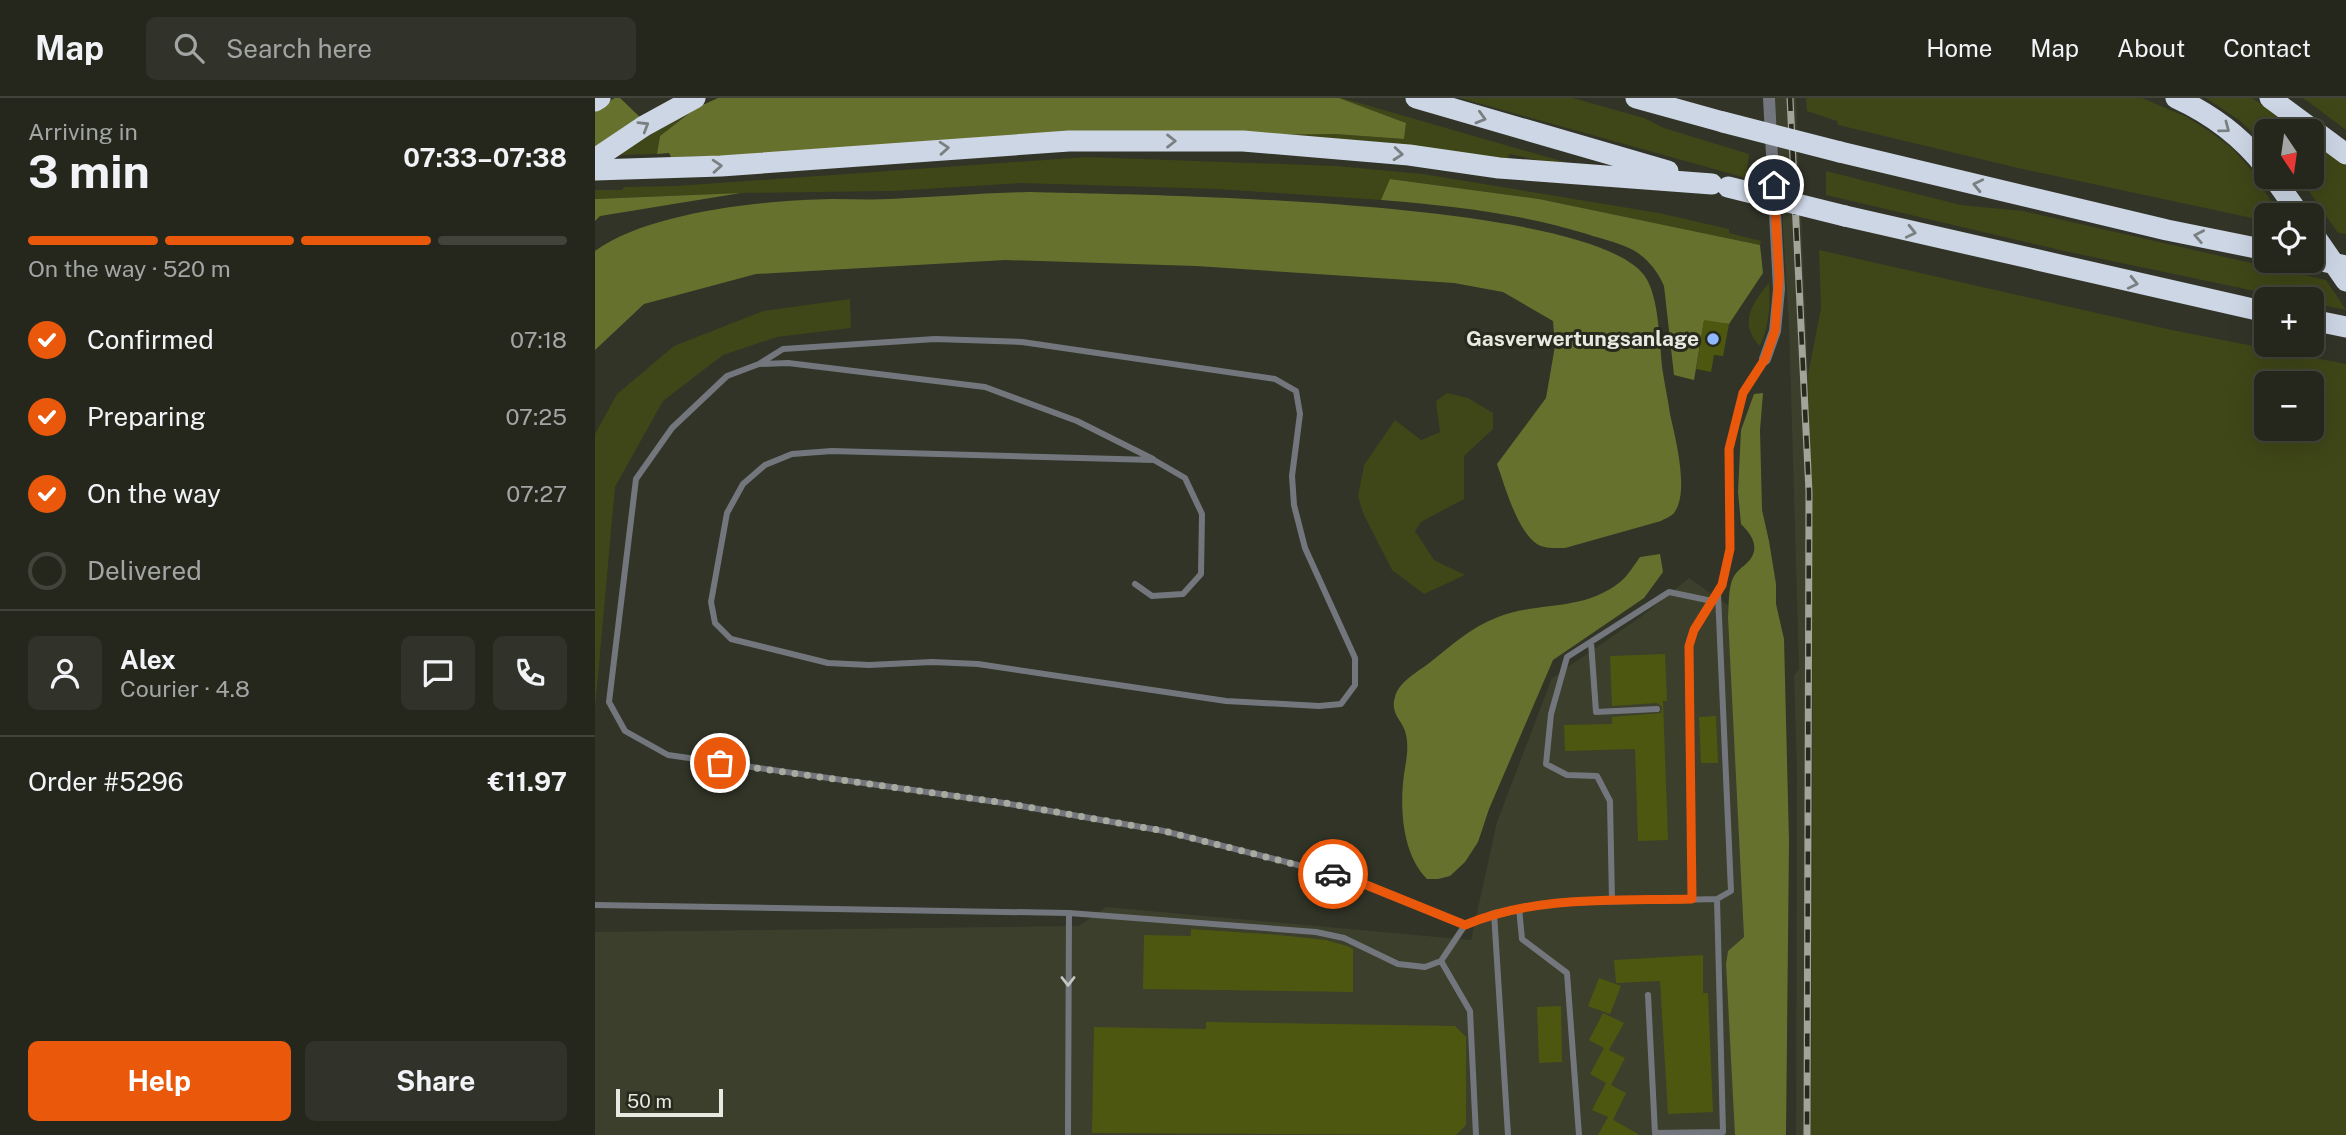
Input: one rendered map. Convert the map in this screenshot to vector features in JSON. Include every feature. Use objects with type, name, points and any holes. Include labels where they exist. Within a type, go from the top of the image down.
[{"type":"highway","points":[[595,101],[600,98]]},
{"type":"highway","points":[[595,159],[643,126],[695,98]]},
{"type":"highway","points":[[1416,98],[1720,186],[2254,309]]},
{"type":"highway","points":[[1636,98],[1723,116],[1839,146],[1881,162],[2167,230],[2254,248]]},
{"type":"highway","points":[[1684,98],[1723,116]]},
{"type":"highway","points":[[2176,98],[2224,126],[2254,155]]},
{"type":"highway","points":[[2270,98],[2346,154]]},
{"type":"highway","points":[[595,170],[649,170],[1069,141],[1230,141],[1409,155],[1499,168],[1720,186]]},
{"type":"highway","points":[[2324,249],[2346,281]]},
{"type":"highway","points":[[2324,261],[2346,266]]},
{"type":"highway","points":[[2324,322],[2346,327]]},
{"type":"street","points":[[1765,359],[1775,331],[1779,278],[1769,98]]},
{"type":"lane","points":[[1154,460],[832,452],[792,454],[765,465],[743,484],[727,513],[711,602],[715,623],[731,639],[828,663],[978,664],[1226,701],[1319,706],[1341,704],[1355,685],[1356,657],[1305,548],[1294,505],[1292,476],[1300,414],[1296,391],[1275,379],[1022,342],[935,339],[783,349],[759,364],[727,376],[671,428],[636,479],[610,702],[625,730],[668,755],[1005,803],[1164,831],[1349,878],[1465,925]]},
{"type":"lane","points":[[595,905],[1069,913],[1316,932],[1344,938],[1398,964],[1425,967],[1441,961],[1465,925],[1494,913],[1550,903],[1717,899],[1731,891],[1718,594],[1730,549],[1729,449],[1743,393],[1765,359]]},
{"type":"lane","points":[[759,364],[788,363],[985,387],[1077,421],[1185,478],[1202,514],[1201,574],[1183,594],[1152,596],[1135,584]]},
{"type":"lane","points":[[1612,901],[1610,801],[1597,776],[1567,775],[1546,764],[1551,714],[1567,657],[1669,592],[1712,601]]},
{"type":"lane","points":[[1692,899],[1689,646],[1694,630],[1718,594]]},
{"type":"lane","points":[[1591,642],[1597,712],[1657,709]]},
{"type":"lane","points":[[1648,995],[1655,1133],[1723,1132],[1717,899]]},
{"type":"lane","points":[[1519,908],[1522,939],[1567,973],[1579,1135]]},
{"type":"lane","points":[[1068,1135],[1069,913]]},
{"type":"lane","points":[[1494,913],[1507,1135]]},
{"type":"lane","points":[[1441,961],[1470,1011],[1476,1135]]},
{"type":"shaded area","points":[[1775,98],[1796,98],[1808,375],[1813,727],[1811,1135],[1796,1135],[1797,773],[1794,675],[1799,669],[1789,325]]},
{"type":"shaded area","points":[[1689,578],[1729,606],[1744,937],[1728,951],[1726,965],[1733,1085],[1742,1135],[595,1135],[595,932],[1079,926],[1106,907],[1471,940],[1497,822],[1552,678],[1642,616]]},
{"type":"green space","points":[[620,98],[643,120],[595,151],[595,109]]},
{"type":"green space","points":[[718,98],[1339,98],[1406,123],[1404,139],[1335,134],[1239,135],[739,156],[671,157],[669,153],[657,154],[660,136],[696,108]]},
{"type":"green space","points":[[1339,98],[1568,163],[1552,163],[1509,154],[1508,162],[1239,135],[1335,134],[1404,139],[1406,123]]},
{"type":"green space","points":[[1460,98],[1573,98],[1644,118],[1664,128],[1749,154],[1746,178]]},
{"type":"green space","points":[[1806,98],[2142,98],[2187,117],[2232,148],[2254,173],[2254,189],[2262,189],[2273,203],[2254,203],[2254,218],[2018,168],[1838,125],[1837,121],[1807,111]]},
{"type":"green space","points":[[2206,98],[2252,98],[2283,119],[2254,119],[2254,134],[2239,120]]},
{"type":"green space","points":[[2302,98],[2346,98],[2346,130],[2306,100]]},
{"type":"green space","points":[[696,108],[660,136],[657,154],[618,155],[648,135]]},
{"type":"green space","points":[[2324,148],[2346,164],[2346,234],[2338,233],[2324,213],[2324,203],[2317,203],[2307,189],[2324,189]]},
{"type":"green space","points":[[1087,157],[1337,166],[1423,174],[1659,213],[1729,229],[1729,233],[1761,241],[1760,245],[1539,199],[1391,179],[1381,200],[1216,189],[1021,183],[892,191],[595,199],[595,190],[622,190],[624,187],[675,186]]},
{"type":"green space","points":[[1826,171],[1961,205],[2023,211],[2254,264],[2254,273],[2295,273],[2326,280],[2346,310],[2324,305],[2324,287],[2254,287],[2254,291],[2064,251],[1826,195]]},
{"type":"green space","points":[[1390,179],[1539,199],[1760,245],[1763,273],[1729,324],[1704,321],[1694,380],[1674,375],[1664,286],[1653,268],[1638,253],[1613,242],[1536,221],[1460,208],[1381,200]]},
{"type":"green space","points":[[1028,192],[1255,199],[1354,206],[1451,216],[1538,230],[1605,249],[1644,275],[1653,295],[1663,373],[1680,464],[1679,504],[1673,514],[1661,521],[1565,548],[1543,547],[1530,538],[1513,507],[1497,464],[1546,398],[1555,346],[1553,321],[1503,292],[1454,283],[1196,266],[1005,260],[756,274],[644,304],[595,350],[595,251],[645,227],[709,211],[775,202]]},
{"type":"green space","points":[[741,193],[600,216],[595,221],[595,199]]},
{"type":"green space","points":[[1819,250],[2254,346],[2254,357],[2310,357],[2346,364],[2346,1135],[1811,1135],[1813,727],[1808,375],[1821,308]]},
{"type":"green space","points":[[1769,283],[1769,315],[1760,346],[1750,330],[1750,314],[1757,298]]},
{"type":"green space","points":[[850,299],[851,328],[777,337],[723,355],[663,401],[615,487],[595,709],[595,434],[617,394],[674,346],[763,311]]},
{"type":"green space","points":[[1447,393],[1468,398],[1493,413],[1493,429],[1464,456],[1464,499],[1421,522],[1415,531],[1434,560],[1465,575],[1424,594],[1392,570],[1363,513],[1358,496],[1364,465],[1395,420],[1421,440],[1440,432],[1436,401]]},
{"type":"green space","points":[[1763,393],[1760,430],[1762,510],[1784,639],[1789,841],[1786,1135],[1735,1135],[1726,964],[1728,951],[1744,937],[1728,617],[1729,592],[1733,578],[1754,552],[1754,542],[1741,524],[1738,492],[1741,430],[1754,394]]},
{"type":"green space","points":[[1660,554],[1663,572],[1644,598],[1553,660],[1489,809],[1478,842],[1465,862],[1450,876],[1427,879],[1412,856],[1404,827],[1402,796],[1407,741],[1394,707],[1400,687],[1461,638],[1488,621],[1513,612],[1591,598],[1620,582],[1640,557]]},
{"type":"building","name":"Gasverwertungsanlage","points":[[1704,320],[1729,324],[1723,356],[1714,355],[1711,372],[1696,369]]},
{"type":"building","points":[[1665,654],[1667,701],[1663,701],[1668,840],[1638,841],[1635,749],[1565,751],[1564,725],[1612,724],[1612,717],[1661,713],[1662,707],[1657,703],[1612,706],[1610,656]]},
{"type":"building","points":[[1716,716],[1718,763],[1701,763],[1699,717]]},
{"type":"building","points":[[1191,929],[1326,940],[1347,946],[1353,949],[1353,992],[1143,989],[1144,935],[1191,936]]},
{"type":"building","points":[[1703,955],[1703,993],[1708,993],[1713,1112],[1668,1114],[1660,981],[1616,983],[1614,960]]},
{"type":"building","points":[[1599,978],[1621,986],[1610,1014],[1588,1006]]},
{"type":"building","points":[[1561,1006],[1562,1062],[1539,1063],[1537,1007]]},
{"type":"building","points":[[1603,1013],[1624,1023],[1609,1050],[1625,1058],[1611,1085],[1626,1093],[1613,1120],[1640,1135],[1598,1135],[1608,1117],[1592,1110],[1606,1083],[1590,1074],[1604,1048],[1589,1040]]},
{"type":"building","points":[[1206,1022],[1455,1026],[1466,1037],[1466,1125],[1456,1135],[1092,1133],[1094,1027],[1206,1029]]},
{"type":"railway","points":[[1790,98],[1809,492],[1807,1135]]},
{"type":"way so far","points":[[720,763],[1005,803],[1164,831],[1333,874]]},
{"type":"place","name":"Gasverwertungsanlage","points":[[1713,339]]},
{"type":"route","points":[[1333,874],[1465,925],[1494,913],[1550,903],[1692,899],[1689,646],[1694,630],[1722,585],[1730,549],[1729,449],[1743,393],[1765,359],[1775,331],[1779,278],[1774,185]]}]
